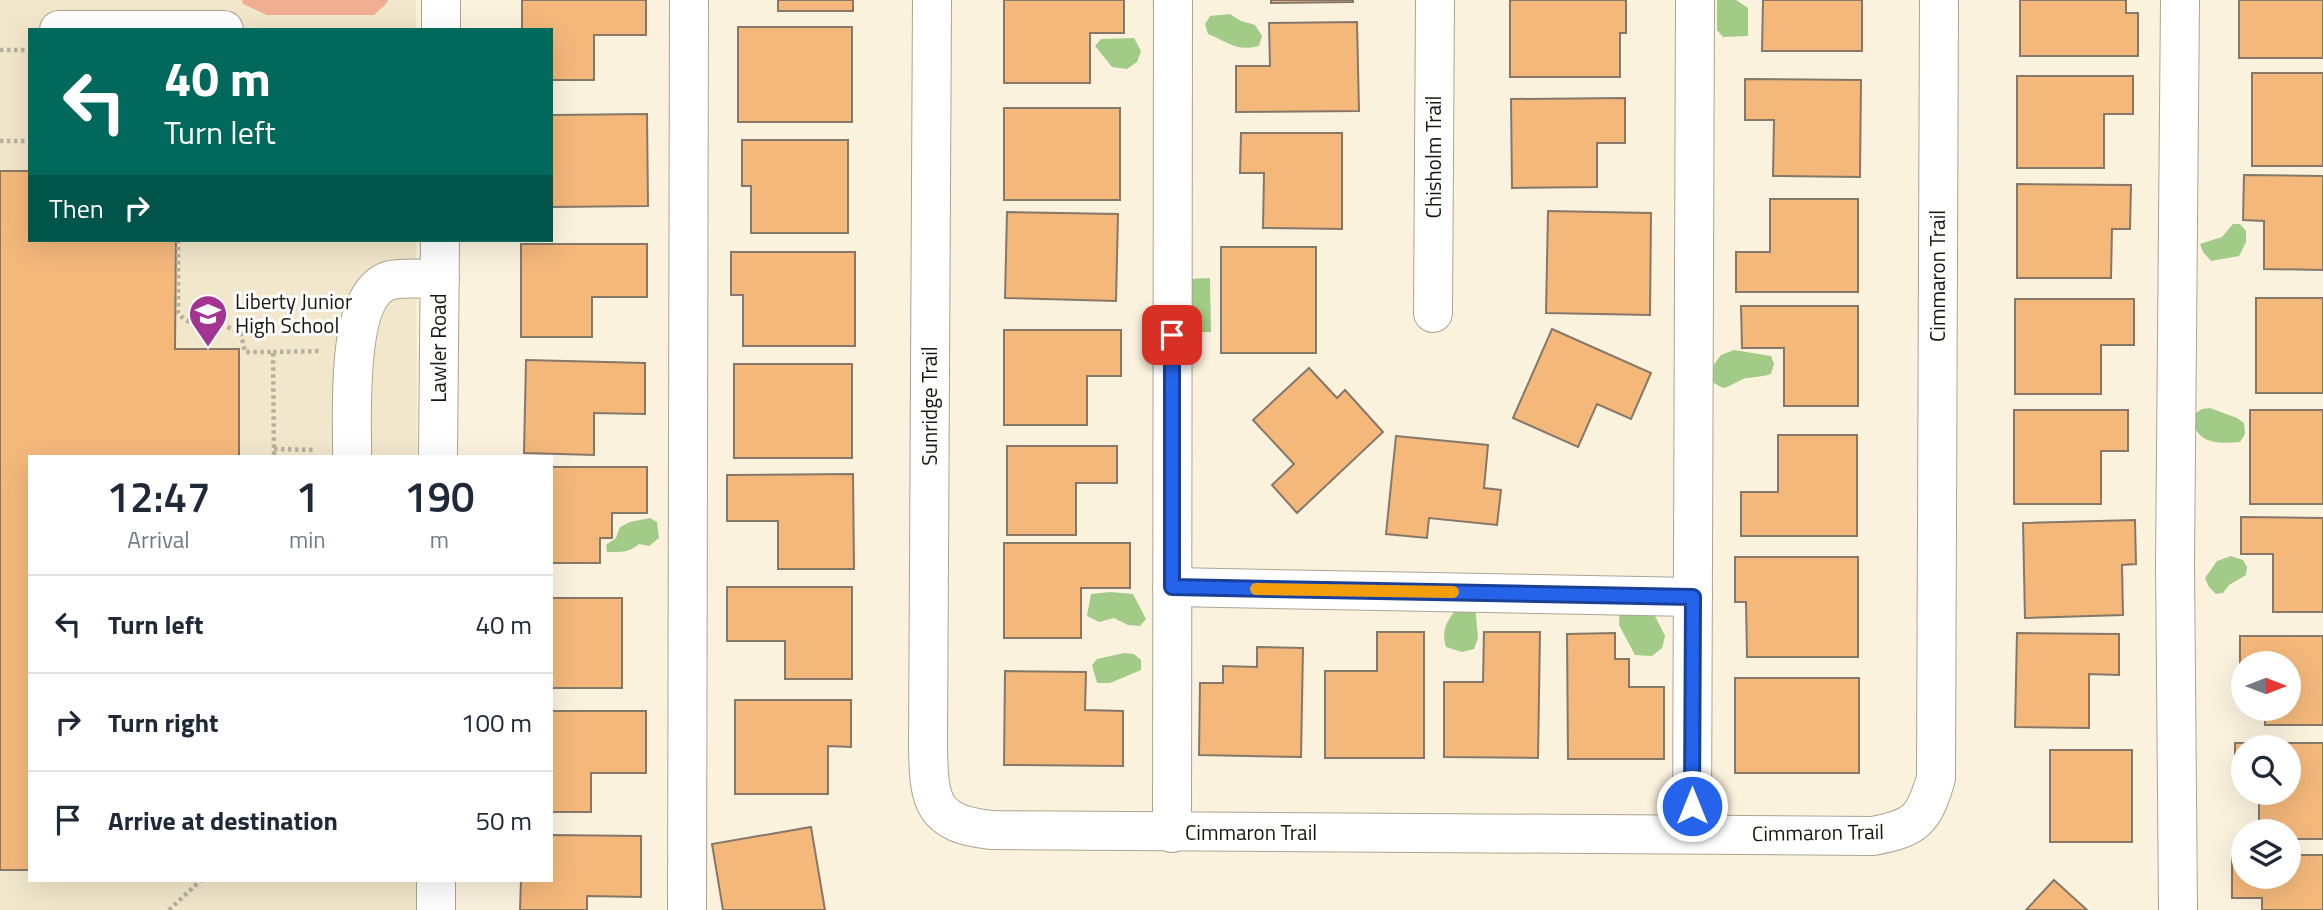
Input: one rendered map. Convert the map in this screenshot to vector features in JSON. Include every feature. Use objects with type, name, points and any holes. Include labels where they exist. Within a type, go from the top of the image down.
[{"type":"street","points":[[221,0],[223,28]]},
{"type":"street","points":[[441,0],[441,28]]},
{"type":"street","points":[[687,910],[689,0]]},
{"type":"street","name":"Sunridge Trail","points":[[932,0],[928,748],[929,787],[938,810]]},
{"type":"street","points":[[1172,833],[1173,0]]},
{"type":"street","name":"Chisholm Trail","points":[[1433,313],[1435,0]]},
{"type":"street","points":[[1692,833],[1695,0]]},
{"type":"street","name":"Cimmaron Trail","points":[[938,810],[965,827],[992,830],[1172,833],[1873,835],[1898,831],[1918,819],[1928,805],[1936,778],[1939,0]]},
{"type":"street","points":[[2178,910],[2175,563],[2180,0]]},
{"type":"street","name":"Lawler Road","points":[[438,455],[440,242]]},
{"type":"street","points":[[336,453],[353,351],[361,318],[375,291],[389,281],[440,279]]},
{"type":"street","points":[[1172,587],[1693,597]]},
{"type":"street","points":[[436,882],[436,910]]},
{"type":"path","points":[[0,50],[28,50]]},
{"type":"path","points":[[0,141],[28,141]]},
{"type":"path","points":[[178,242],[178,313],[184,321],[223,326],[241,334],[245,352],[331,351]]},
{"type":"path","points":[[273,352],[274,455]]},
{"type":"path","points":[[274,449],[336,453]]},
{"type":"path","points":[[169,910],[199,882]]},
{"type":"shaded area","name":"Liberty Junior High School","points":[[0,0],[416,0],[416,28],[28,28],[28,242],[416,242],[417,455],[28,455],[28,882],[418,882],[418,910],[0,910]]},
{"type":"shaded area","points":[[242,0],[388,0],[374,15],[267,15],[243,4]]},
{"type":"shaded area","points":[[1717,0],[1736,0],[1748,8],[1748,36],[1723,37],[1717,30]]},
{"type":"shaded area","points":[[1230,14],[1255,25],[1262,36],[1259,46],[1238,47],[1208,34],[1205,24],[1210,16]]},
{"type":"shaded area","points":[[1134,38],[1141,51],[1137,62],[1127,69],[1112,67],[1095,46],[1101,39]]},
{"type":"shaded area","points":[[2233,224],[2240,224],[2246,231],[2246,242],[2239,256],[2211,261],[2200,244],[2222,237]]},
{"type":"shaded area","points":[[1210,278],[1211,332],[1188,332],[1186,279]]},
{"type":"shaded area","points":[[1734,350],[1771,356],[1774,364],[1771,374],[1746,378],[1723,388],[1714,383],[1710,370],[1721,355]]},
{"type":"shaded area","points":[[2210,408],[2244,423],[2245,434],[2240,442],[2215,442],[2197,432],[2193,415],[2202,409]]},
{"type":"shaded area","points":[[650,518],[657,522],[659,538],[649,546],[639,544],[620,552],[607,552],[606,545],[616,538],[620,527]]},
{"type":"shaded area","points":[[2231,556],[2243,560],[2247,567],[2246,575],[2229,585],[2223,593],[2216,594],[2205,578],[2217,561]]},
{"type":"shaded area","points":[[1091,594],[1133,594],[1146,619],[1140,626],[1128,625],[1114,618],[1099,622],[1087,616]]},
{"type":"shaded area","points":[[1462,602],[1475,605],[1478,638],[1474,649],[1462,652],[1446,647],[1444,633],[1447,623]]},
{"type":"shaded area","points":[[1620,607],[1651,608],[1665,636],[1662,648],[1652,656],[1635,655],[1619,625]]},
{"type":"shaded area","points":[[1124,653],[1134,654],[1141,660],[1141,670],[1110,683],[1097,683],[1092,665],[1097,659]]},
{"type":"building","points":[[522,0],[646,0],[646,35],[594,35],[594,80],[553,80],[553,28],[522,28]]},
{"type":"building","points":[[778,0],[853,0],[853,11],[778,11]]},
{"type":"building","points":[[1004,0],[1124,0],[1124,33],[1090,33],[1090,83],[1004,83]]},
{"type":"building","points":[[1271,0],[1353,0],[1353,2],[1271,3]]},
{"type":"building","points":[[1510,0],[1626,0],[1626,33],[1620,33],[1620,77],[1510,77]]},
{"type":"building","points":[[1763,0],[1862,0],[1862,51],[1762,51]]},
{"type":"building","points":[[2020,0],[2126,0],[2126,13],[2138,13],[2138,56],[2020,56]]},
{"type":"building","points":[[2239,0],[2323,0],[2323,58],[2239,58]]},
{"type":"building","points":[[1357,22],[1359,111],[1236,112],[1236,66],[1270,66],[1269,23]]},
{"type":"building","points":[[738,27],[852,27],[852,122],[738,122]]},
{"type":"building","points":[[2252,73],[2323,73],[2323,166],[2252,166]]},
{"type":"building","points":[[2017,76],[2133,76],[2133,114],[2104,114],[2104,168],[2017,168]]},
{"type":"building","points":[[1745,79],[1861,80],[1860,177],[1773,176],[1774,120],[1745,120]]},
{"type":"building","points":[[1625,98],[1625,143],[1597,143],[1597,187],[1512,188],[1511,99]]},
{"type":"building","points":[[1004,108],[1120,108],[1120,200],[1004,200]]},
{"type":"building","points":[[647,114],[648,206],[553,207],[553,115]]},
{"type":"building","points":[[1241,133],[1342,133],[1342,229],[1263,228],[1264,173],[1240,173]]},
{"type":"building","points":[[742,140],[848,140],[848,233],[751,233],[751,186],[742,186]]},
{"type":"building","points":[[0,171],[28,171],[28,242],[176,242],[175,349],[239,349],[239,455],[28,455],[28,870],[0,870]]},
{"type":"building","points":[[2244,175],[2323,176],[2323,270],[2264,269],[2264,221],[2243,220]]},
{"type":"building","points":[[2017,184],[2131,185],[2130,229],[2112,229],[2111,278],[2017,278]]},
{"type":"building","points":[[1770,199],[1858,199],[1858,292],[1736,292],[1736,252],[1770,252]]},
{"type":"building","points":[[1548,211],[1651,213],[1650,315],[1546,313]]},
{"type":"building","points":[[1007,212],[1118,214],[1116,301],[1005,298]]},
{"type":"building","points":[[521,244],[647,244],[647,297],[592,297],[592,337],[521,337]]},
{"type":"building","points":[[1221,247],[1316,247],[1316,353],[1221,353]]},
{"type":"building","points":[[731,252],[855,252],[855,346],[743,346],[743,295],[731,295]]},
{"type":"building","points":[[2256,298],[2323,298],[2323,393],[2256,393]]},
{"type":"building","points":[[2015,299],[2134,299],[2134,345],[2101,345],[2101,394],[2015,394]]},
{"type":"building","points":[[1741,306],[1858,306],[1858,406],[1784,406],[1784,348],[1742,348]]},
{"type":"building","points":[[1552,329],[1651,373],[1631,419],[1597,404],[1578,447],[1513,418]]},
{"type":"building","points":[[1004,330],[1121,330],[1121,376],[1087,376],[1087,425],[1004,425]]},
{"type":"building","points":[[526,360],[645,363],[645,414],[594,413],[594,455],[524,453]]},
{"type":"building","points":[[734,364],[852,364],[852,458],[734,458]]},
{"type":"building","points":[[1309,368],[1337,398],[1345,390],[1383,432],[1297,513],[1272,485],[1294,464],[1253,420]]},
{"type":"building","points":[[2014,410],[2128,410],[2128,451],[2101,451],[2101,504],[2014,504]]},
{"type":"building","points":[[2250,410],[2323,410],[2323,504],[2250,504]]},
{"type":"building","points":[[1778,435],[1857,435],[1857,536],[1741,536],[1741,492],[1778,492]]},
{"type":"building","points":[[1396,436],[1488,445],[1484,488],[1501,490],[1497,525],[1429,518],[1427,538],[1386,534]]},
{"type":"building","points":[[1007,446],[1117,446],[1117,483],[1076,483],[1076,535],[1007,535]]},
{"type":"building","points":[[553,467],[647,467],[647,513],[612,513],[612,538],[600,538],[600,563],[553,563]]},
{"type":"building","points":[[853,474],[854,569],[778,569],[778,521],[727,521],[727,475]]},
{"type":"building","points":[[2241,517],[2323,518],[2323,612],[2273,612],[2273,554],[2241,554]]},
{"type":"building","points":[[2135,520],[2136,564],[2122,565],[2123,615],[2025,618],[2023,523]]},
{"type":"building","points":[[1004,543],[1130,543],[1130,588],[1081,588],[1081,638],[1004,638]]},
{"type":"building","points":[[1735,557],[1858,557],[1858,657],[1747,657],[1746,602],[1735,602]]},
{"type":"building","points":[[727,587],[852,587],[852,679],[785,679],[785,641],[727,641]]},
{"type":"building","points":[[553,598],[622,598],[622,688],[553,688]]},
{"type":"building","points":[[1377,632],[1424,632],[1424,758],[1325,758],[1325,671],[1377,671]]},
{"type":"building","points":[[1484,632],[1540,632],[1538,758],[1444,757],[1444,682],[1483,682]]},
{"type":"building","points":[[1615,633],[1615,659],[1629,659],[1629,687],[1664,687],[1664,759],[1568,759],[1567,634]]},
{"type":"building","points":[[2017,633],[2119,634],[2119,675],[2089,674],[2089,728],[2015,727]]},
{"type":"building","points":[[2240,636],[2323,636],[2323,725],[2265,725],[2265,721],[2301,721],[2301,651],[2240,651]]},
{"type":"building","points":[[1257,647],[1303,648],[1301,757],[1199,755],[1200,683],[1223,683],[1223,666],[1257,667]]},
{"type":"building","points":[[1005,671],[1086,672],[1085,710],[1123,711],[1123,766],[1004,765]]},
{"type":"building","points":[[1735,678],[1859,678],[1859,773],[1735,773]]},
{"type":"building","points":[[735,700],[851,700],[851,747],[828,746],[828,794],[735,794]]},
{"type":"building","points":[[553,711],[646,711],[646,773],[591,773],[591,812],[553,812]]},
{"type":"building","points":[[2301,743],[2323,743],[2323,839],[2301,839],[2301,819],[2259,819],[2259,805],[2301,805]]},
{"type":"building","points":[[2050,750],[2132,750],[2132,842],[2050,842]]},
{"type":"building","points":[[811,827],[825,910],[723,910],[712,844]]},
{"type":"building","points":[[553,835],[641,836],[641,897],[587,896],[587,910],[520,910],[521,882],[553,882]]},
{"type":"building","points":[[2301,855],[2323,855],[2323,910],[2262,910],[2262,898],[2232,898],[2232,889],[2301,889]]},
{"type":"building","points":[[2054,880],[2087,910],[2026,910]]},
{"type":"slow traffic","points":[[1256,589],[1453,592]]},
{"type":"place","name":"Liberty Junior High School","points":[[208,348]]},
{"type":"route","points":[[1172,335],[1172,587],[1693,597],[1692,806]]}]
